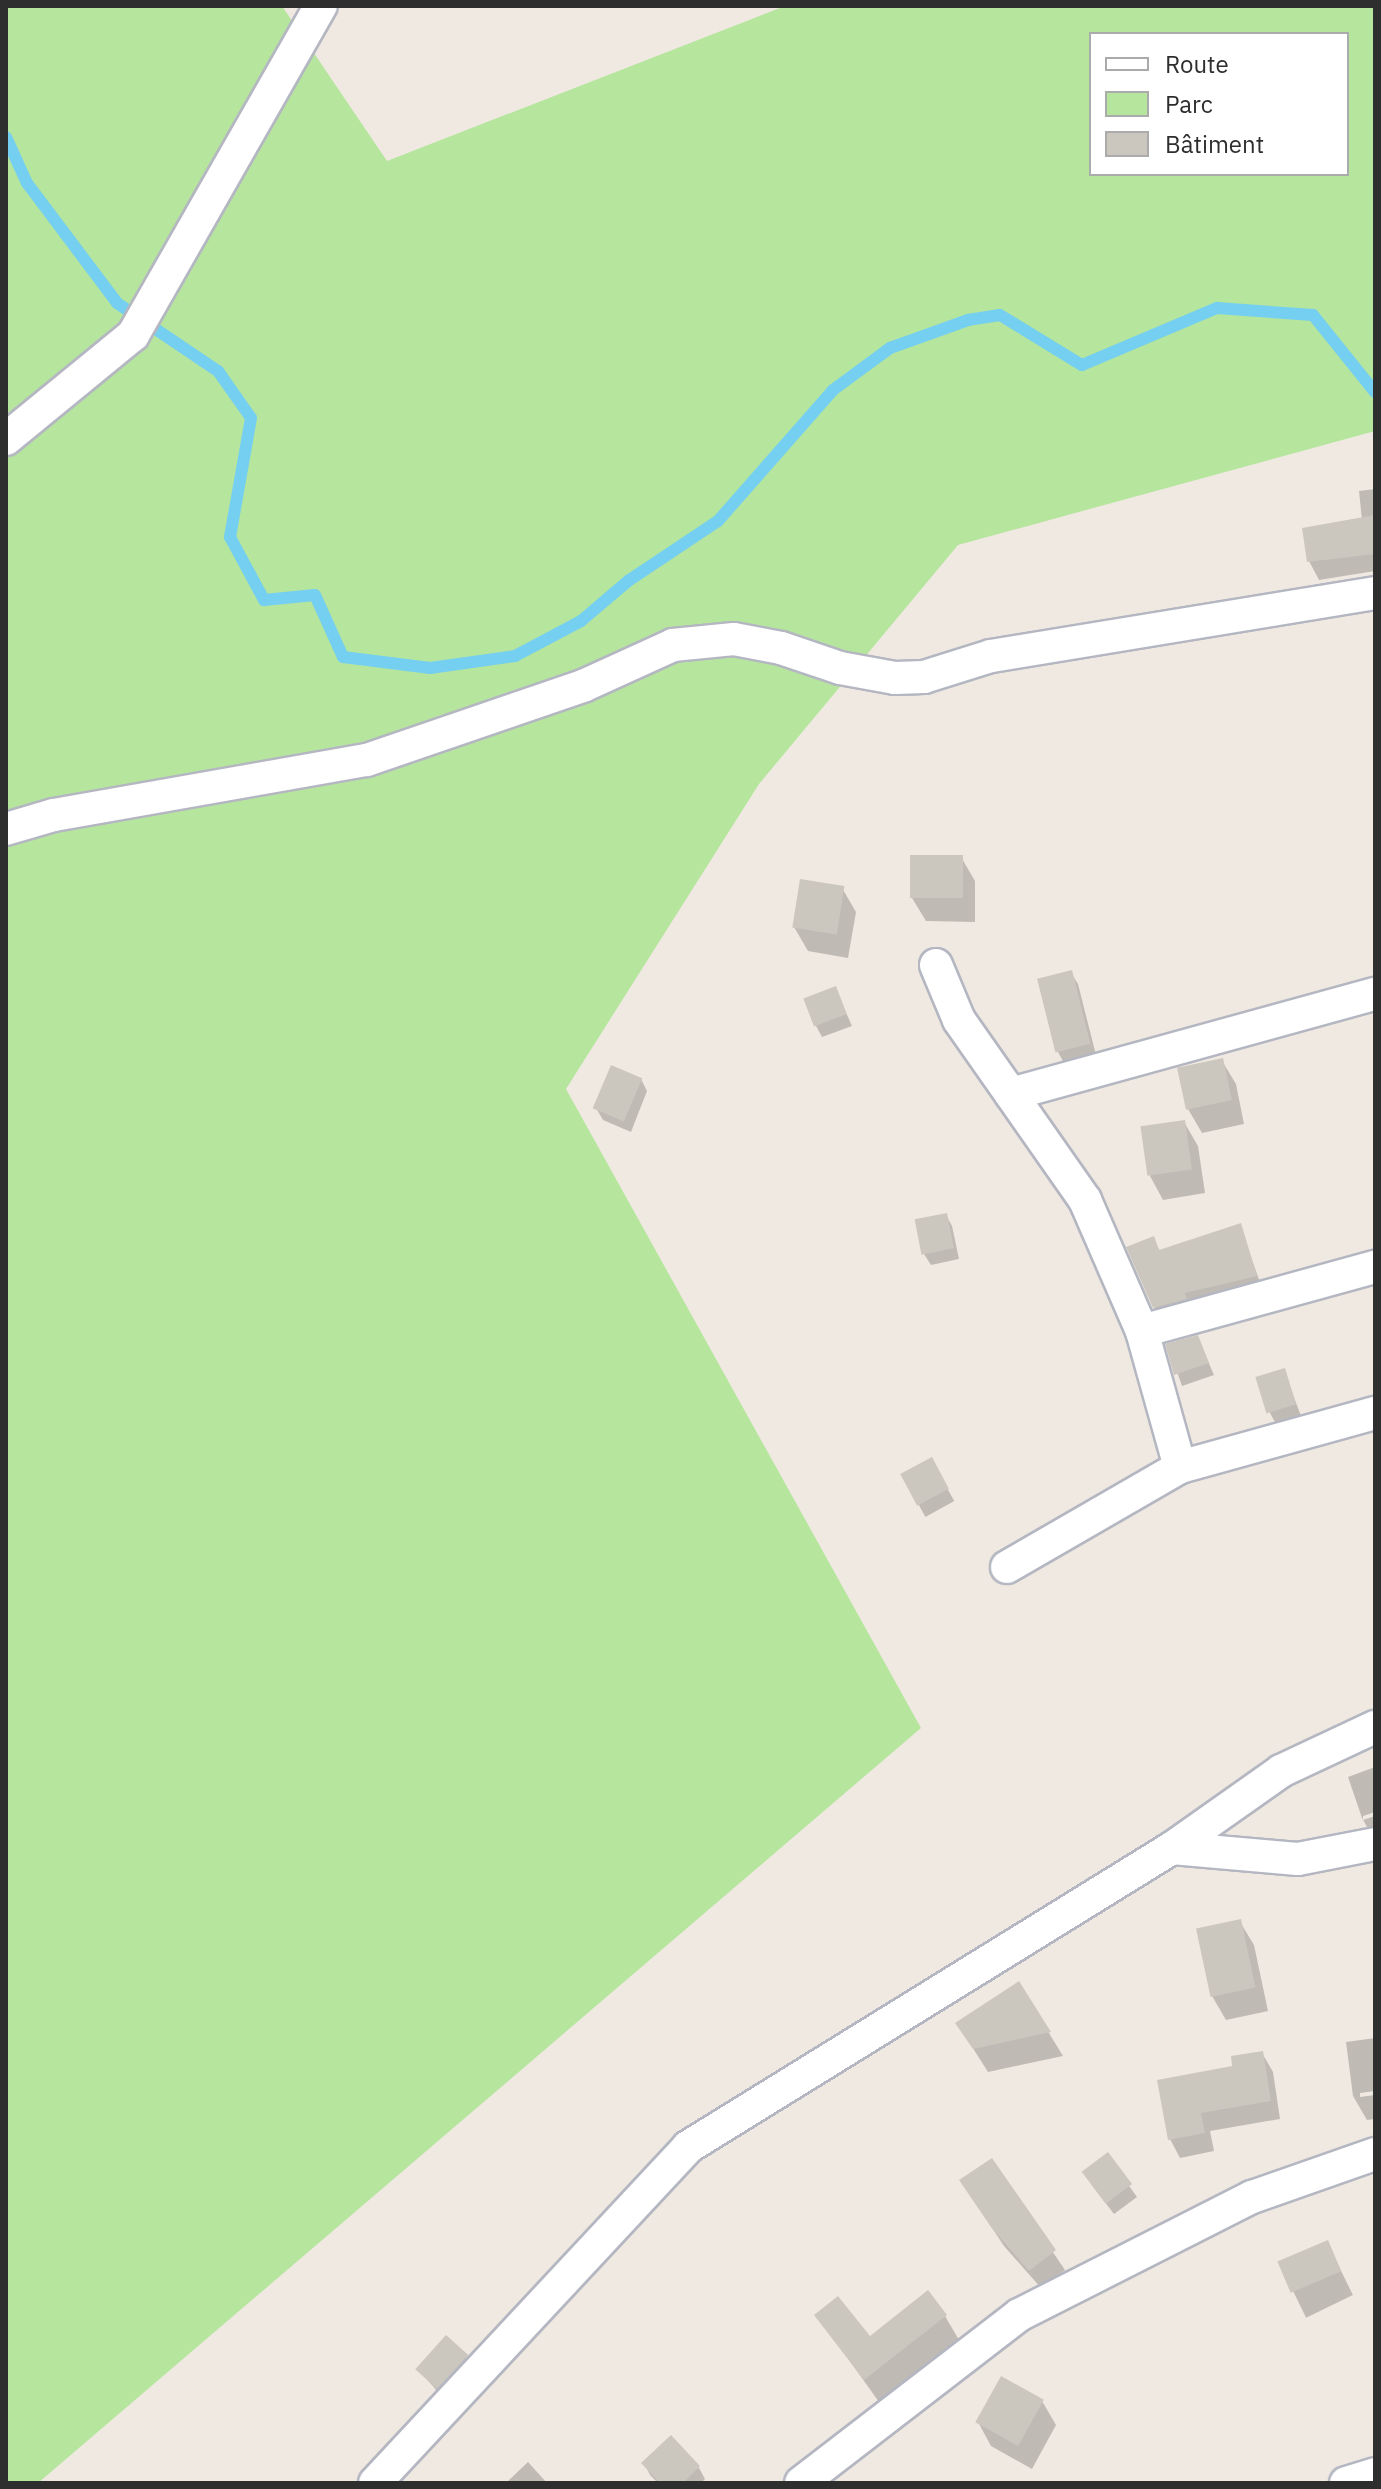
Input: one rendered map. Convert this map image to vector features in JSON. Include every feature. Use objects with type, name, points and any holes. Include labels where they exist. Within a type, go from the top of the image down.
[{"type":"street","points":[[6,439],[133,335],[321,6]]},
{"type":"street","points":[[6,829],[54,815],[367,760],[583,686],[673,645],[734,639],[781,648],[840,668],[895,678],[924,677],[991,656],[1375,593]]},
{"type":"street","points":[[936,965],[959,1020],[1085,1200],[1142,1331],[1180,1467]]},
{"type":"street","points":[[1011,1094],[1375,994]]},
{"type":"street","points":[[1142,1331],[1375,1267]]},
{"type":"street","points":[[1007,1567],[1180,1467],[1375,1413]]},
{"type":"street","points":[[375,2483],[688,2147],[1172,1848],[1281,1771],[1375,1727]]},
{"type":"street","points":[[1172,1848],[1298,1859],[1375,1844]]},
{"type":"street","points":[[801,2483],[1019,2315],[1252,2197],[1375,2154]]},
{"type":"street","points":[[1346,2483],[1375,2474]]},
{"type":"green space","points":[[6,6],[282,6],[387,161],[785,6],[1375,6],[1375,431],[958,545],[759,784],[566,1089],[921,1728],[38,2483],[6,2483]]},
{"type":"building","points":[[1375,515],[1375,554],[1307,562],[1302,528]]},
{"type":"building","points":[[910,855],[963,855],[963,898],[910,898]]},
{"type":"building","points":[[800,879],[844,886],[837,934],[792,927]]},
{"type":"building","points":[[1072,970],[1090,1044],[1055,1052],[1037,979]]},
{"type":"building","points":[[836,986],[847,1014],[814,1027],[803,999]]},
{"type":"building","points":[[1223,1058],[1232,1100],[1186,1110],[1177,1068]]},
{"type":"building","points":[[611,1065],[642,1078],[624,1122],[593,1108]]},
{"type":"building","points":[[1185,1120],[1192,1170],[1147,1176],[1140,1126]]},
{"type":"building","points":[[947,1213],[954,1248],[921,1255],[915,1219]]},
{"type":"building","points":[[1241,1223],[1257,1276],[1185,1293],[1187,1299],[1153,1308],[1126,1247],[1154,1236],[1159,1250]]},
{"type":"building","points":[[1198,1335],[1209,1363],[1174,1375],[1165,1344]]},
{"type":"building","points":[[1285,1368],[1296,1404],[1266,1413],[1255,1377]]},
{"type":"building","points":[[932,1457],[949,1489],[917,1506],[900,1474]]},
{"type":"building","points":[[1241,1919],[1256,1987],[1211,1997],[1196,1929]]},
{"type":"building","points":[[1019,1981],[1051,2032],[973,2049],[955,2023]]},
{"type":"building","points":[[1263,2051],[1271,2101],[1201,2113],[1205,2133],[1168,2140],[1157,2080],[1232,2066],[1231,2056]]},
{"type":"building","points":[[1108,2152],[1132,2184],[1106,2204],[1082,2172]]},
{"type":"building","points":[[992,2158],[1056,2250],[1029,2271],[991,2227],[959,2180]]},
{"type":"building","points":[[1328,2240],[1341,2271],[1291,2293],[1277,2261]]},
{"type":"building","points":[[928,2290],[947,2315],[864,2380],[814,2315],[838,2296],[870,2336]]},
{"type":"building","points":[[446,2335],[468,2355],[438,2389],[415,2369]]},
{"type":"building","points":[[1001,2376],[1044,2400],[1018,2446],[975,2422]]},
{"type":"building","points":[[671,2435],[700,2466],[683,2483],[660,2483],[641,2463]]},
{"type":"waterway","points":[[6,137],[27,183],[117,303],[218,371],[251,418],[230,537],[264,600],[315,595],[343,657],[430,668],[515,656],[581,621],[628,581],[718,521],[833,390],[890,348],[968,320],[1000,315],[1082,365],[1217,308],[1313,315],[1375,392]]}]
